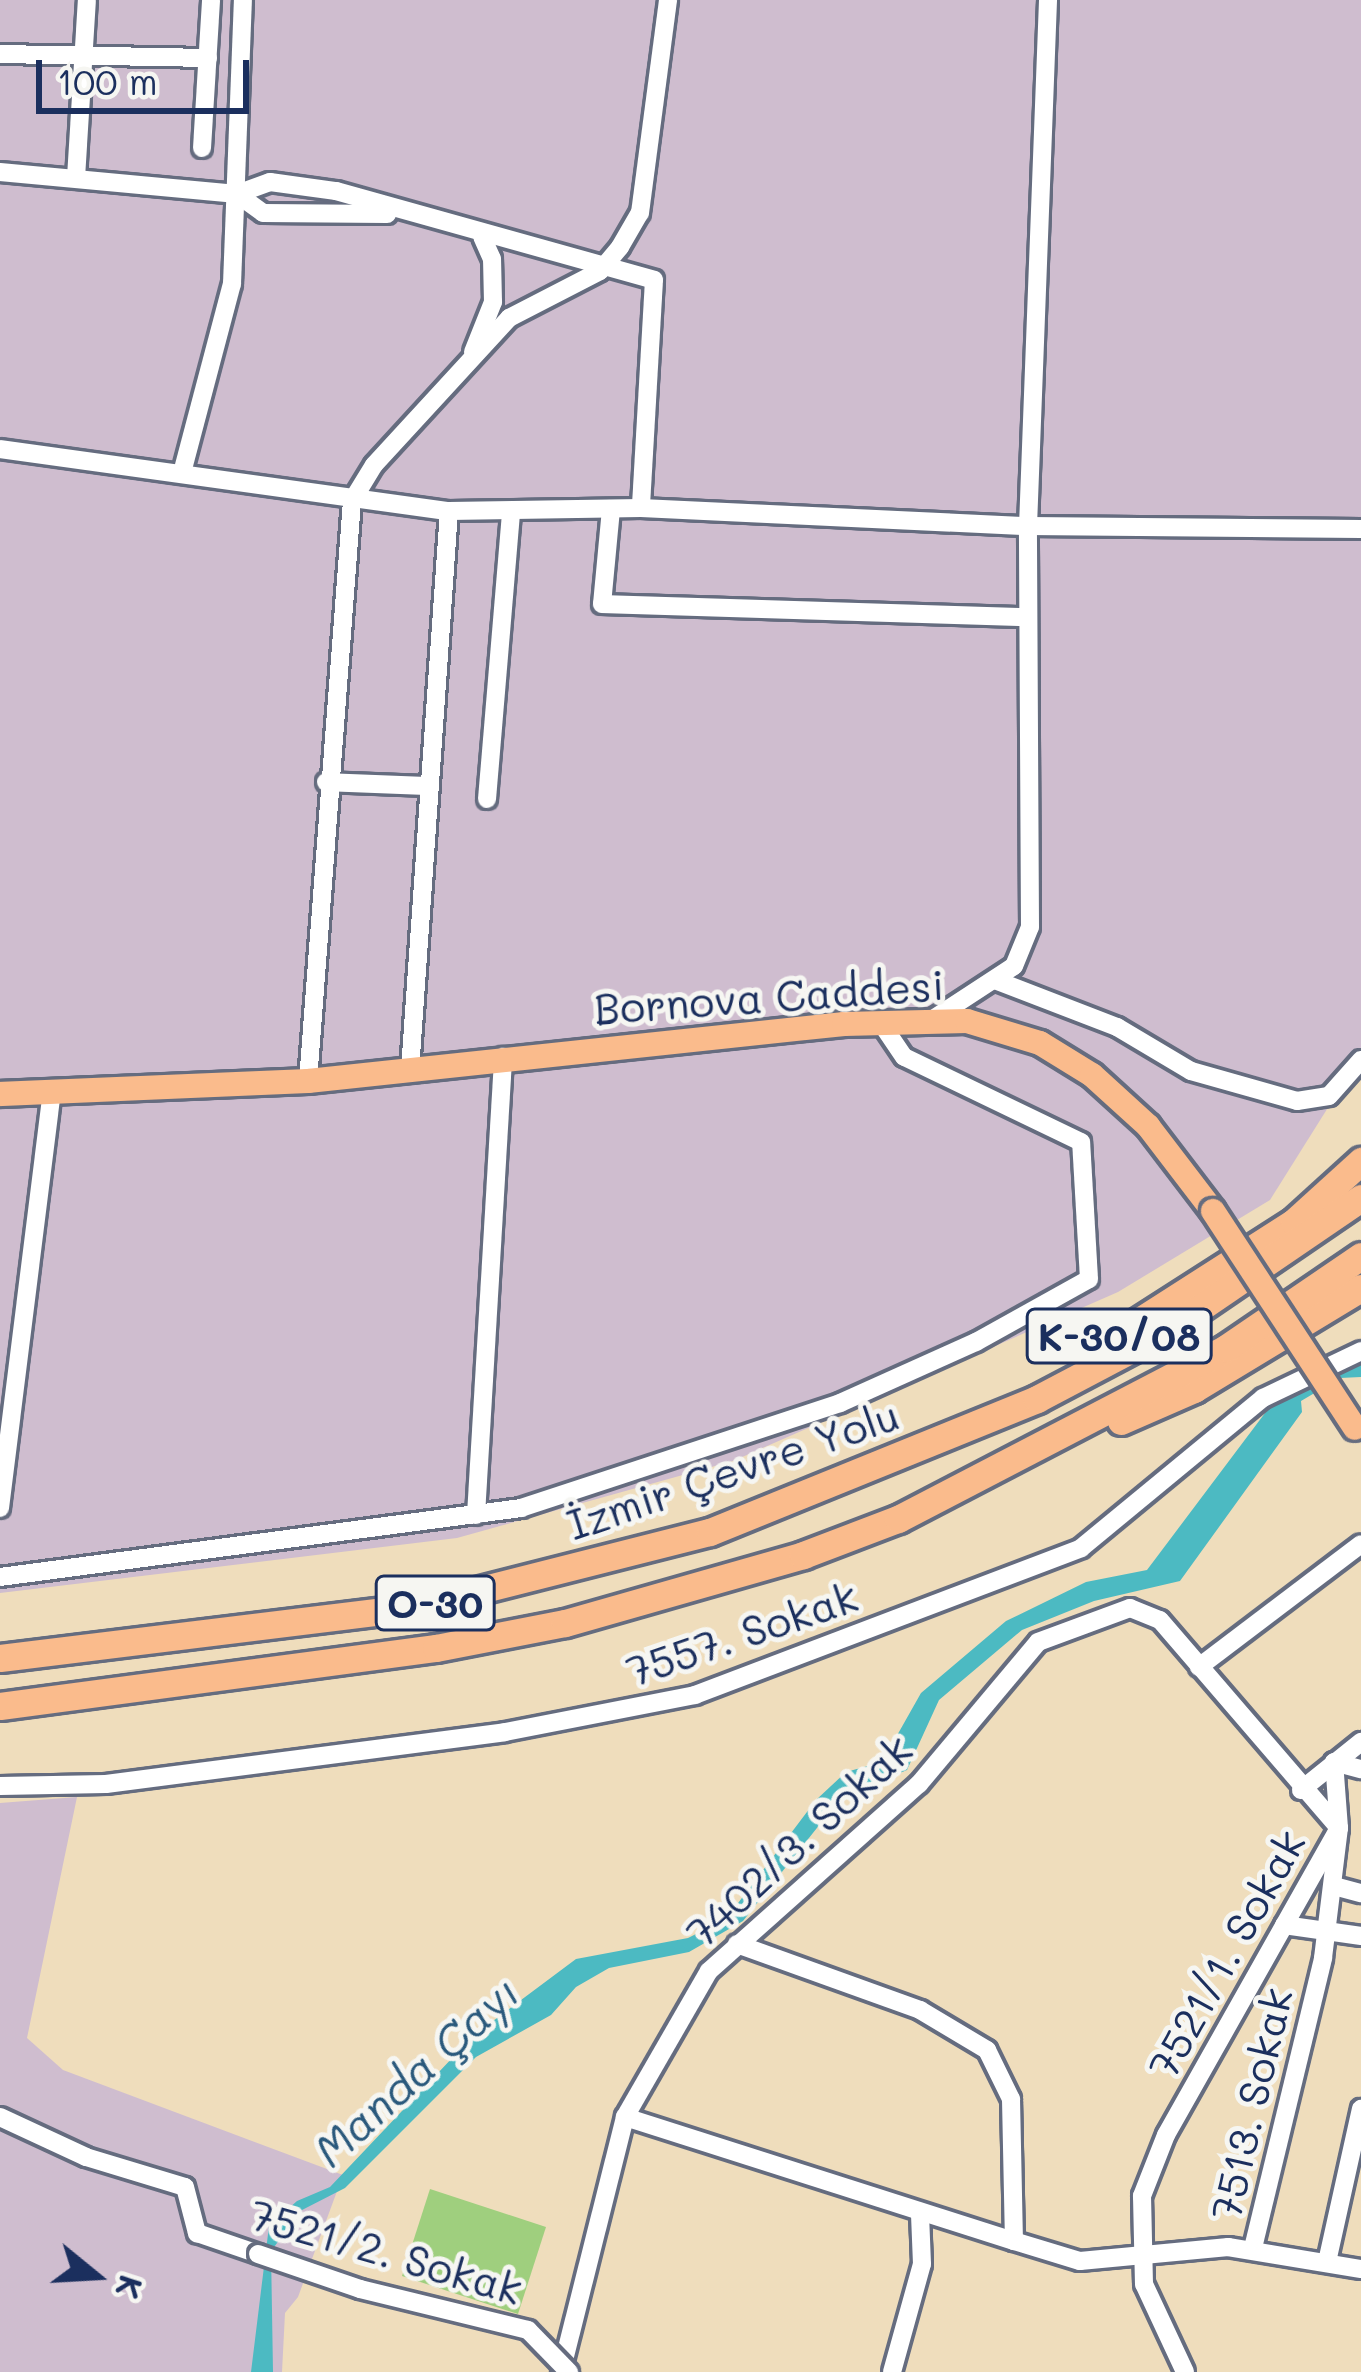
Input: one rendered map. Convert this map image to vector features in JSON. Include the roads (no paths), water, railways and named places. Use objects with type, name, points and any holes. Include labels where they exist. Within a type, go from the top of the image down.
[{"type":"highway","name":"K-30/08","points":[[855,1477],[1124,1334],[1294,1222],[1361,1161]]},
{"type":"highway","name":"İzmir Çevre Yolu","points":[[0,1658],[492,1592],[710,1532],[855,1477],[1036,1399],[1166,1331],[1361,1198]]},
{"type":"highway","name":"O-30","points":[[0,1706],[304,1668],[565,1623],[681,1593],[898,1520],[1226,1348],[1361,1256]]},
{"type":"highway","points":[[898,1520],[1194,1389],[1361,1288]]},
{"type":"main road","name":"Bornova Caddesi","points":[[0,1094],[308,1082],[503,1058],[881,1023],[967,1021],[1040,1043],[1092,1075],[1148,1126],[1213,1211],[1359,1434]]},
{"type":"street","points":[[76,178],[87,0]]},
{"type":"street","points":[[202,148],[211,0]]},
{"type":"street","points":[[183,470],[232,284],[244,0]]},
{"type":"street","points":[[308,1082],[326,782],[352,501],[374,465],[509,318],[600,271],[640,213],[668,0]]},
{"type":"street","points":[[930,1022],[1014,966],[1030,927],[1026,617],[1048,0]]},
{"type":"street","points":[[0,55],[208,58]]},
{"type":"street","points":[[0,172],[237,194],[270,182],[336,191],[600,271],[654,280],[641,508]]},
{"type":"street","points":[[237,194],[263,213],[399,213]]},
{"type":"street","points":[[467,368],[493,302],[492,259],[482,237]]},
{"type":"street","points":[[0,449],[183,470],[352,501],[449,511],[641,508],[1028,526],[1361,529]]},
{"type":"street","points":[[611,509],[602,604],[1026,617]]},
{"type":"street","points":[[410,1070],[424,786],[449,511]]},
{"type":"street","points":[[487,799],[511,511]]},
{"type":"street","points":[[326,782],[424,786]]},
{"type":"street","points":[[994,980],[1117,1027],[1191,1071],[1297,1101],[1329,1096],[1361,1060]]},
{"type":"street","points":[[0,1577],[476,1515],[668,1465],[840,1403],[976,1342],[1089,1279],[1081,1142],[904,1057],[881,1023]]},
{"type":"street","points":[[476,1515],[503,1058]]},
{"type":"street","points":[[0,1508],[52,1094]]},
{"type":"street","name":"7557. Sokak","points":[[0,1786],[106,1784],[527,1728],[695,1695],[1082,1549],[1263,1398],[1361,1351]]},
{"type":"street","points":[[1199,1666],[1361,1544]]},
{"type":"street","name":"7402/3. Sokak","points":[[564,2369],[625,2116],[709,1971],[919,1784],[1038,1642],[1130,1608],[1160,1620]]},
{"type":"street","name":"7521/1. Sokak","points":[[1160,1620],[1300,1790],[1339,1828],[1166,2135],[1142,2197],[1139,2252],[1152,2309],[1185,2372]]},
{"type":"street","points":[[1300,1790],[1361,1742]]},
{"type":"street","points":[[1334,1762],[1361,1769]]},
{"type":"street","name":"7513. Sokak","points":[[1253,2248],[1334,1886],[1339,1828],[1334,1762]]},
{"type":"street","points":[[1339,1828],[1361,1832]]},
{"type":"street","points":[[1334,1886],[1361,1893]]},
{"type":"street","points":[[1284,1925],[1327,1926],[1361,1936]]},
{"type":"street","points":[[737,1944],[920,2010],[987,2050],[1011,2099],[1014,2241]]},
{"type":"street","points":[[1327,2262],[1361,2109]]},
{"type":"street","points":[[625,2116],[920,2215],[1080,2261],[1139,2252],[1253,2248],[1361,2269]]},
{"type":"street","name":"7521/2. Sokak","points":[[0,2117],[86,2157],[185,2187],[197,2233],[360,2289],[528,2330],[564,2369]]},
{"type":"street","points":[[892,2372],[922,2264],[920,2215]]},
{"type":"water","points":[[1361,1358],[1361,1377],[1340,1378],[1301,1401],[1302,1412],[1180,1581],[1094,1601],[1022,1630],[939,1700],[907,1770],[840,1799],[743,1921],[689,1952],[609,1968],[576,1987],[551,2015],[476,2057],[345,2188],[302,2210],[271,2251],[273,2372],[251,2372],[269,2226],[297,2201],[330,2187],[473,2036],[576,1959],[688,1938],[726,1919],[816,1800],[846,1772],[882,1762],[921,1693],[1006,1621],[1086,1582],[1147,1570],[1277,1397]]},
{"type":"water label","name":"Manda Çayı","points":[[416,2071]]}]
